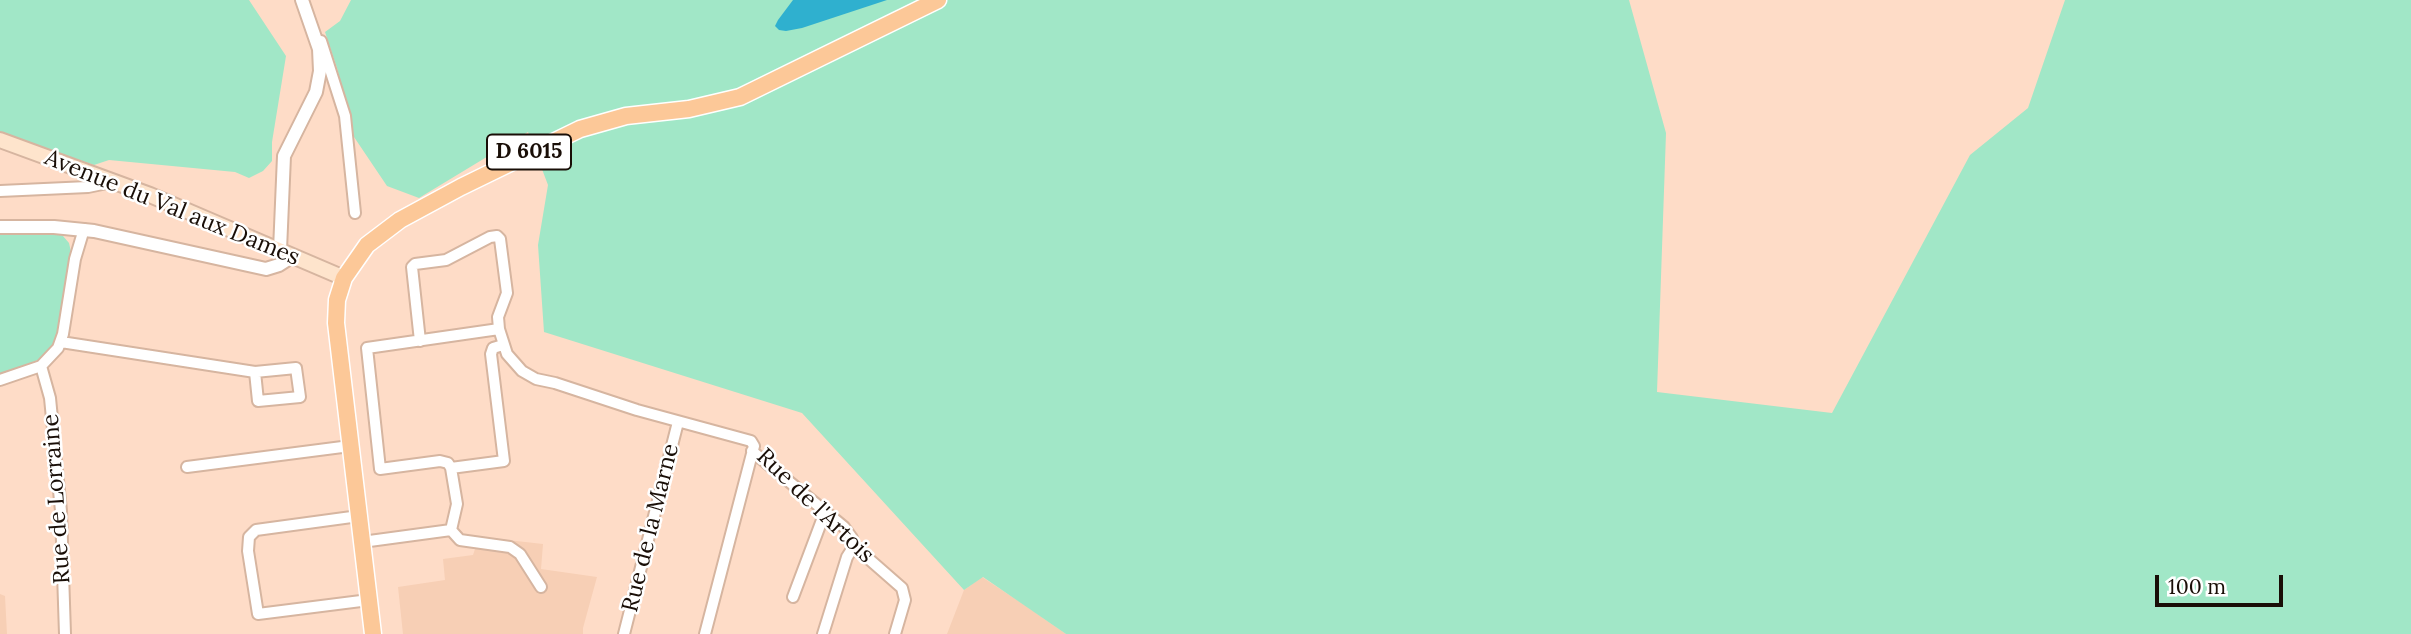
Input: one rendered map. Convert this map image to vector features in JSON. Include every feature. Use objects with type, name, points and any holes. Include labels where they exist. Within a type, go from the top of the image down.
[{"type":"main road","name":"D 6015","points":[[373,634],[335,323],[337,300],[344,278],[367,244],[400,220],[580,129],[626,116],[696,108],[740,97],[938,0]]},
{"type":"main road","name":"Avenue du Val aux Dames","points":[[0,140],[114,181],[344,278]]},
{"type":"street","points":[[0,227],[84,229],[266,269],[279,265],[286,253],[284,160],[318,82],[320,59],[316,37],[302,0]]},
{"type":"street","points":[[316,37],[323,43],[345,116],[355,213]]},
{"type":"street","points":[[0,191],[88,187],[114,181]]},
{"type":"street","points":[[0,380],[41,366],[61,342],[75,259],[84,229]]},
{"type":"street","points":[[420,341],[412,268],[415,264],[446,260],[497,236],[500,239],[507,293],[498,317],[503,345],[493,348],[491,354],[504,461],[451,468]]},
{"type":"street","points":[[451,530],[457,504],[448,463],[440,461],[380,469],[367,348],[499,329]]},
{"type":"street","points":[[61,342],[255,372],[296,368],[300,397],[257,401],[255,372]]},
{"type":"street","name":"Rue de l'Artois","points":[[503,345],[515,365],[536,379],[751,441],[754,444],[752,451],[848,532],[854,546],[899,584],[904,593],[904,606],[895,634]]},
{"type":"street","name":"Rue de Lorraine","points":[[41,366],[50,398],[61,511],[65,634]]},
{"type":"street","name":"Rue de la Marne","points":[[624,634],[678,422]]},
{"type":"street","points":[[187,467],[350,446]]},
{"type":"street","points":[[705,634],[752,451]]},
{"type":"street","points":[[793,597],[825,512]]},
{"type":"street","points":[[359,516],[256,530],[248,537],[248,551],[258,614],[369,600]]},
{"type":"street","points":[[362,542],[451,530]]},
{"type":"street","points":[[451,530],[460,540],[510,547],[520,554],[541,587]]},
{"type":"street","points":[[823,634],[847,557],[854,546]]},
{"type":"shaded area","points":[[481,537],[543,544],[541,569],[597,577],[583,634],[403,634],[398,587],[445,580],[443,559],[473,555],[476,546],[481,546]]},
{"type":"shaded area","points":[[982,577],[1066,634],[947,634],[964,590]]},
{"type":"shaded area","points":[[0,594],[5,596],[7,634],[0,634]]},
{"type":"green space","points":[[0,0],[249,0],[286,56],[272,142],[272,161],[263,171],[249,178],[235,172],[109,160],[94,165],[0,133]]},
{"type":"green space","points":[[351,0],[1629,0],[1666,133],[1657,392],[1832,413],[1970,155],[2028,108],[2065,0],[2411,0],[2411,634],[1066,634],[983,577],[964,590],[802,413],[544,332],[538,245],[548,185],[528,132],[419,198],[387,186],[354,137],[325,32],[340,21]]},
{"type":"green space","points":[[57,234],[69,243],[71,252],[57,338],[52,348],[38,360],[0,374],[0,235]]},
{"type":"water","points":[[793,0],[887,0],[802,28],[779,30],[775,26]]}]
